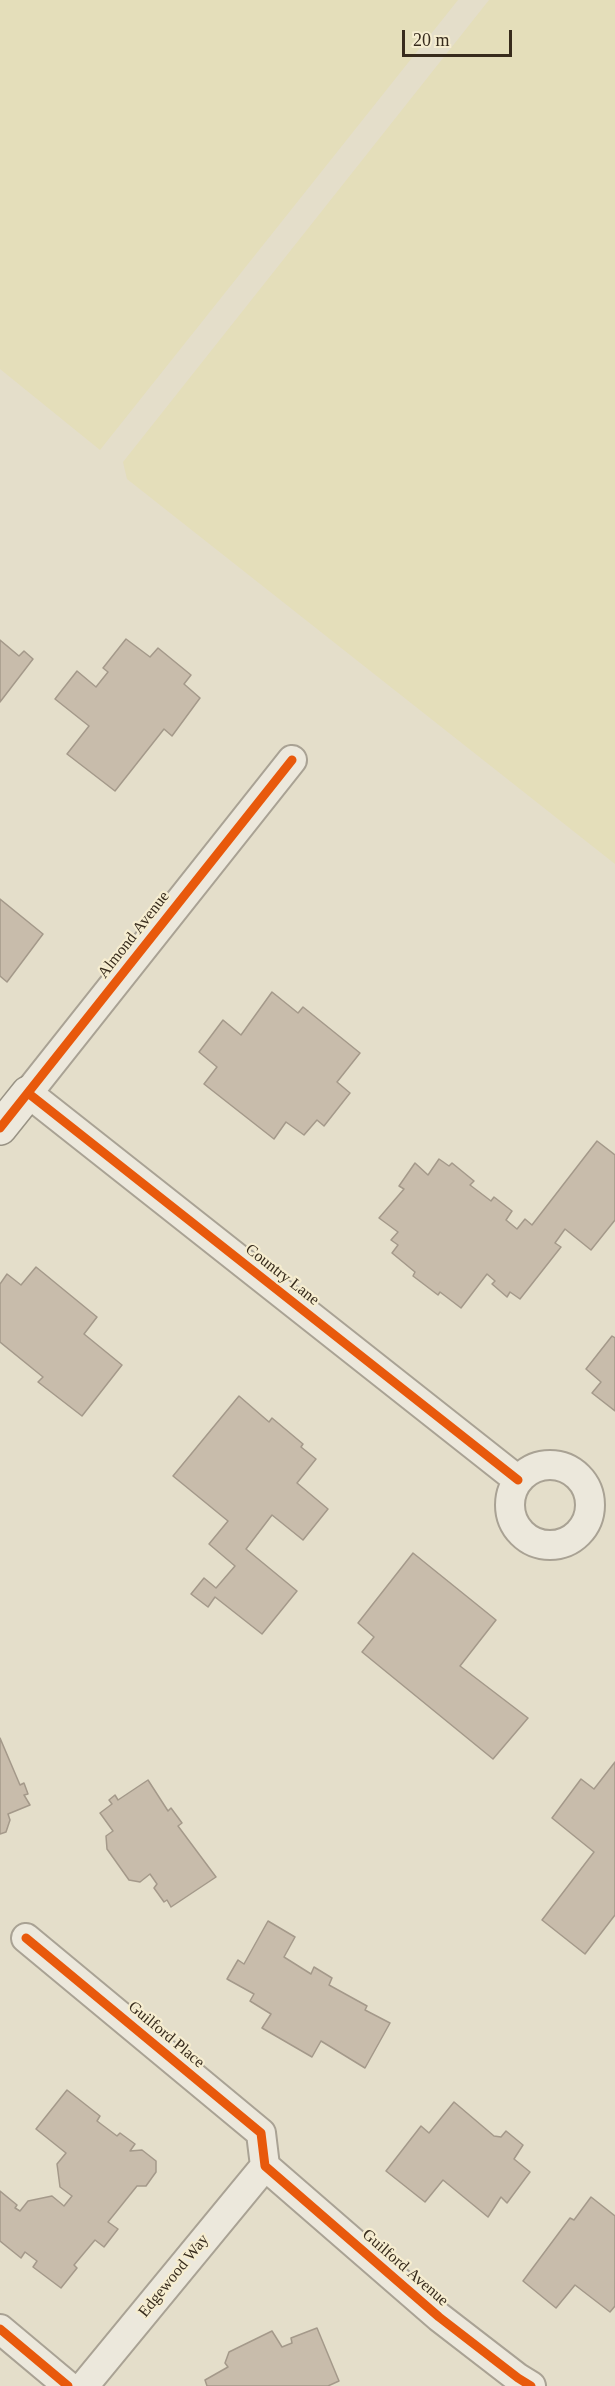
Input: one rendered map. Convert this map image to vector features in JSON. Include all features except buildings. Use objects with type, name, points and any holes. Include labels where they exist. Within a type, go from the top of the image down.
[{"type":"street","name":"Almond Avenue","points":[[0,1128],[292,760]]},
{"type":"street","name":"Country Lane","points":[[28,1093],[518,1480]]},
{"type":"street","name":"Guilford Place","points":[[26,1938],[261,2133],[264,2166]]},
{"type":"street","name":"Edgewood Way","points":[[84,2386],[264,2166]]},
{"type":"street","name":"Guilford Avenue","points":[[264,2166],[439,2317],[518,2379],[531,2386]]},
{"type":"street","points":[[0,2329],[68,2386]]},
{"type":"shaded area","points":[[0,0],[458,0],[100,450],[0,369]]},
{"type":"shaded area","points":[[489,0],[615,0],[615,864],[127,479],[123,462]]},
{"type":"cycle path","points":[[0,1128],[292,760]]},
{"type":"cycle path","points":[[28,1093],[518,1480]]},
{"type":"cycle path","points":[[26,1938],[261,2133],[265,2166],[439,2317],[531,2386]]},
{"type":"cycle path","points":[[0,2329],[68,2386]]}]
